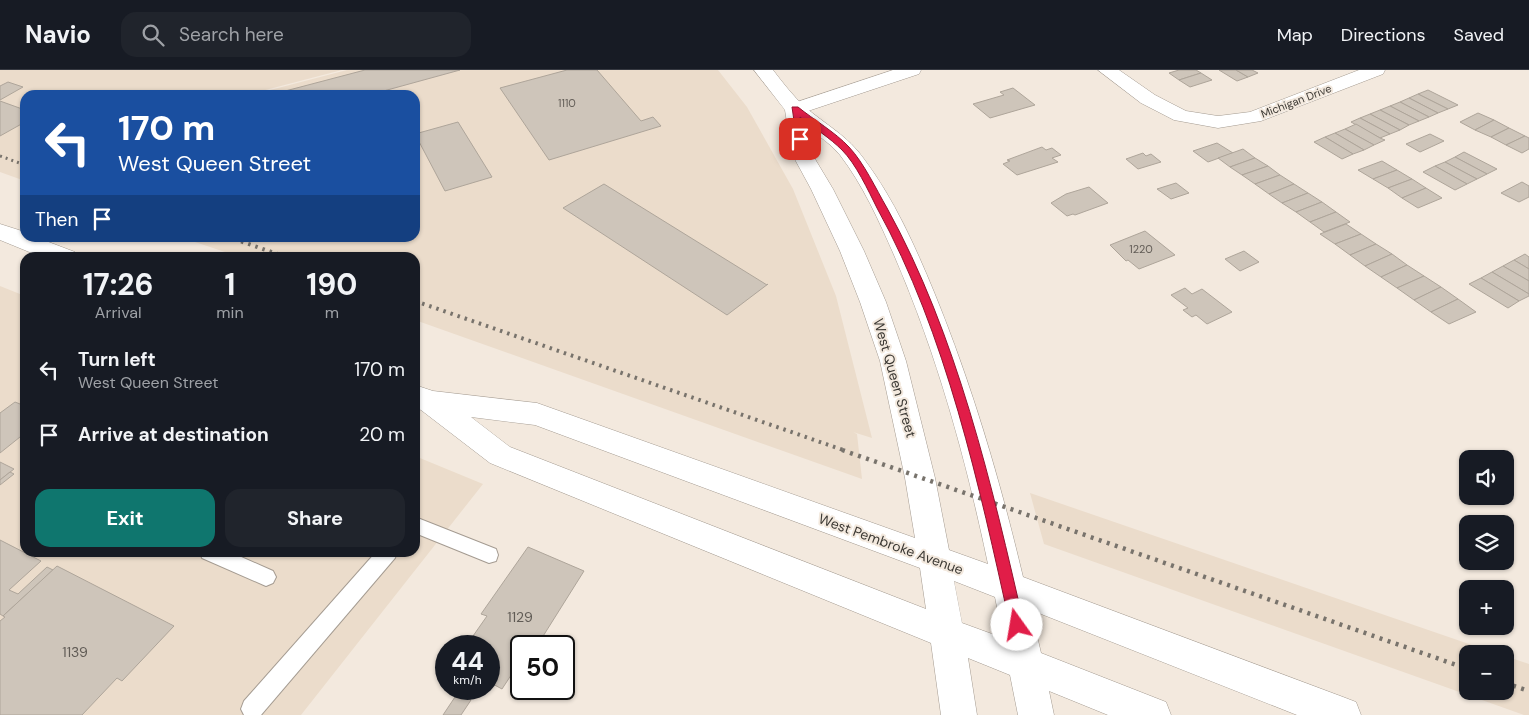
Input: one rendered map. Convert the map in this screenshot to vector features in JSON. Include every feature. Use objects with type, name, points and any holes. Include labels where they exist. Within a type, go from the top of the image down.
[{"type":"main road","points":[[763,70],[795,109],[846,148],[898,237],[925,300],[955,384],[990,503],[1036,715]]},
{"type":"main road","points":[[795,109],[912,70]]},
{"type":"main road","name":"Michigan Drive","points":[[1107,70],[1148,99],[1181,116],[1218,122],[1254,117],[1376,70]]},
{"type":"main road","name":"West Queen Street","points":[[795,109],[802,154],[852,251],[873,302],[893,361],[914,447],[947,632],[959,715]]},
{"type":"main road","points":[[0,231],[20,239]]},
{"type":"main road","points":[[27,242],[52,252]]},
{"type":"main road","name":"West Pembroke Avenue","points":[[423,399],[537,414],[1008,587],[1343,715]]},
{"type":"main road","name":"West Pembroke Avenue","points":[[423,399],[500,455],[1153,715]]},
{"type":"lane","points":[[420,527],[489,555]]},
{"type":"lane","points":[[220,557],[266,578]]},
{"type":"lane","points":[[252,709],[384,557]]},
{"type":"shaded area","points":[[0,70],[342,70],[265,90],[20,90],[20,179],[0,172]]},
{"type":"shaded area","points":[[347,70],[718,70],[747,107],[793,189],[836,296],[872,438],[853,432],[857,434],[862,479],[420,322],[420,252],[225,252],[195,242],[420,242],[420,90],[270,90]]},
{"type":"shaded area","points":[[0,286],[20,294],[20,557],[420,557],[420,458],[483,484],[301,715],[0,715]]},
{"type":"shaded area","points":[[1030,493],[1472,645],[1459,645],[1459,692],[1044,544]]},
{"type":"shaded area","points":[[1514,659],[1529,664],[1529,715],[1524,715],[1482,700],[1514,700]]},
{"type":"building","points":[[365,70],[460,70],[387,90],[289,90]]},
{"type":"building","points":[[567,70],[597,70],[641,121],[653,117],[661,126],[549,160],[500,88]]},
{"type":"building","points":[[1179,70],[1196,70],[1201,73],[1179,80],[1169,73]]},
{"type":"building","points":[[1219,70],[1236,70],[1248,77],[1237,81]]},
{"type":"building","points":[[1236,70],[1252,70],[1258,73],[1248,77]]},
{"type":"building","points":[[1201,73],[1212,80],[1190,87],[1179,80]]},
{"type":"building","points":[[8,82],[23,87],[0,100],[0,86]]},
{"type":"building","points":[[1013,88],[1035,105],[990,118],[973,104],[1004,95],[1000,92]]},
{"type":"building","points":[[1428,90],[1458,105],[1448,109],[1418,94]]},
{"type":"building","points":[[1418,94],[1448,109],[1438,113],[1409,98]]},
{"type":"building","points":[[1409,98],[1438,113],[1429,117],[1400,102]]},
{"type":"building","points":[[0,101],[20,108],[20,125],[0,136]]},
{"type":"building","points":[[1400,102],[1429,117],[1419,121],[1390,106]]},
{"type":"building","points":[[1390,106],[1419,121],[1409,125],[1380,110]]},
{"type":"building","points":[[1380,110],[1409,125],[1400,130],[1370,114]]},
{"type":"building","points":[[1478,113],[1494,120],[1475,130],[1460,122]]},
{"type":"building","points":[[1370,114],[1400,130],[1390,134],[1360,118]]},
{"type":"building","points":[[1360,118],[1390,134],[1380,138],[1351,122]]},
{"type":"building","points":[[1494,120],[1509,128],[1491,137],[1475,130]]},
{"type":"building","points":[[458,122],[492,177],[445,191],[420,144],[420,133]]},
{"type":"building","points":[[1356,124],[1385,140],[1374,145],[1345,129]]},
{"type":"building","points":[[1509,128],[1525,136],[1506,145],[1491,137]]},
{"type":"building","points":[[1345,129],[1374,145],[1364,150],[1335,133]]},
{"type":"building","points":[[1335,133],[1364,150],[1353,154],[1325,137]]},
{"type":"building","points":[[1430,134],[1444,141],[1420,152],[1406,144]]},
{"type":"building","points":[[1525,136],[1529,138],[1529,149],[1522,153],[1506,145]]},
{"type":"building","points":[[1325,137],[1353,154],[1342,159],[1314,142]]},
{"type":"building","points":[[1217,143],[1233,153],[1208,162],[1193,151]]},
{"type":"building","points":[[1042,147],[1046,150],[1052,148],[1061,155],[1052,158],[1058,162],[1017,175],[1003,164],[1010,161],[1007,160]]},
{"type":"building","points":[[1243,149],[1255,158],[1230,167],[1218,158]]},
{"type":"building","points":[[1464,152],[1497,169],[1487,174],[1455,157]]},
{"type":"building","points":[[1143,153],[1146,156],[1151,154],[1161,162],[1138,169],[1126,159]]},
{"type":"building","points":[[1455,157],[1487,174],[1477,179],[1445,162]]},
{"type":"building","points":[[1255,158],[1268,166],[1242,175],[1230,167]]},
{"type":"building","points":[[1382,161],[1397,170],[1373,179],[1358,170]]},
{"type":"building","points":[[1445,162],[1477,179],[1467,184],[1435,166]]},
{"type":"building","points":[[1268,166],[1280,175],[1255,184],[1242,175]]},
{"type":"building","points":[[1435,166],[1467,184],[1455,190],[1423,172]]},
{"type":"building","points":[[1397,170],[1412,179],[1388,188],[1373,179]]},
{"type":"building","points":[[1280,175],[1294,184],[1269,194],[1255,184]]},
{"type":"building","points":[[1412,179],[1426,188],[1402,198],[1388,188]]},
{"type":"building","points":[[1522,182],[1529,186],[1529,197],[1519,202],[1501,193]]},
{"type":"building","points":[[1176,183],[1189,193],[1171,199],[1157,189]]},
{"type":"building","points":[[604,184],[767,285],[727,315],[563,208]]},
{"type":"building","points":[[1294,184],[1308,193],[1282,203],[1269,194]]},
{"type":"building","points":[[1089,187],[1108,203],[1067,216],[1051,203],[1066,194]]},
{"type":"building","points":[[1426,188],[1442,198],[1418,208],[1402,198]]},
{"type":"building","points":[[1308,193],[1322,202],[1296,212],[1282,203]]},
{"type":"building","points":[[1322,202],[1336,212],[1310,222],[1296,212]]},
{"type":"building","points":[[1336,212],[1350,222],[1324,232],[1310,222]]},
{"type":"building","points":[[1346,224],[1361,234],[1335,244],[1320,234]]},
{"type":"building","points":[[1145,231],[1175,255],[1139,269],[1128,260],[1126,261],[1110,245]]},
{"type":"building","points":[[1361,234],[1376,244],[1350,255],[1335,244]]},
{"type":"building","points":[[1376,244],[1392,254],[1365,266],[1350,255]]},
{"type":"building","points":[[1244,251],[1259,262],[1240,271],[1225,259]]},
{"type":"building","points":[[1392,254],[1407,265],[1381,277],[1365,266]]},
{"type":"building","points":[[1525,254],[1529,257],[1529,269],[1514,260]]},
{"type":"building","points":[[1514,260],[1529,269],[1529,281],[1503,266]]},
{"type":"building","points":[[1407,265],[1424,276],[1397,288],[1381,277]]},
{"type":"building","points":[[1503,266],[1529,281],[1529,294],[1492,272]]},
{"type":"building","points":[[1492,272],[1529,294],[1529,296],[1519,301],[1481,278]]},
{"type":"building","points":[[1424,276],[1441,287],[1414,300],[1397,288]]},
{"type":"building","points":[[1481,278],[1519,301],[1508,308],[1469,284]]},
{"type":"building","points":[[1441,287],[1458,299],[1431,312],[1414,300]]},
{"type":"building","points":[[1185,288],[1192,294],[1202,289],[1232,312],[1207,324],[1196,315],[1192,317],[1183,310],[1188,308],[1171,295]]},
{"type":"building","points":[[1458,299],[1476,312],[1449,324],[1431,312]]},
{"type":"building","points":[[15,402],[20,404],[20,437],[0,453],[0,413]]},
{"type":"building","points":[[0,462],[14,469],[0,480]]},
{"type":"building","points":[[10,472],[14,474],[0,485],[0,480]]},
{"type":"building","points":[[0,540],[20,550],[20,557],[33,557],[41,561],[9,590],[18,594],[47,567],[53,570],[3,616],[0,614]]},
{"type":"building","points":[[528,547],[584,571],[544,635],[510,635],[510,677],[502,689],[500,688],[500,635],[474,635],[487,616],[481,614]]},
{"type":"building","points":[[57,566],[174,626],[122,681],[117,678],[82,715],[0,715],[0,621],[5,617],[3,616]]},
{"type":"building","points":[[453,700],[471,700],[461,715],[443,715]]},
{"type":"railway","points":[[0,156],[20,163]]},
{"type":"railway","points":[[243,242],[272,252]]},
{"type":"railway","points":[[420,303],[846,451]]},
{"type":"railway","points":[[842,450],[1459,666]]},
{"type":"railway","points":[[1514,686],[1529,691]]},
{"type":"route","points":[[800,139],[795,109],[846,148],[898,237],[925,300],[955,384],[990,503],[1017,625]]}]
